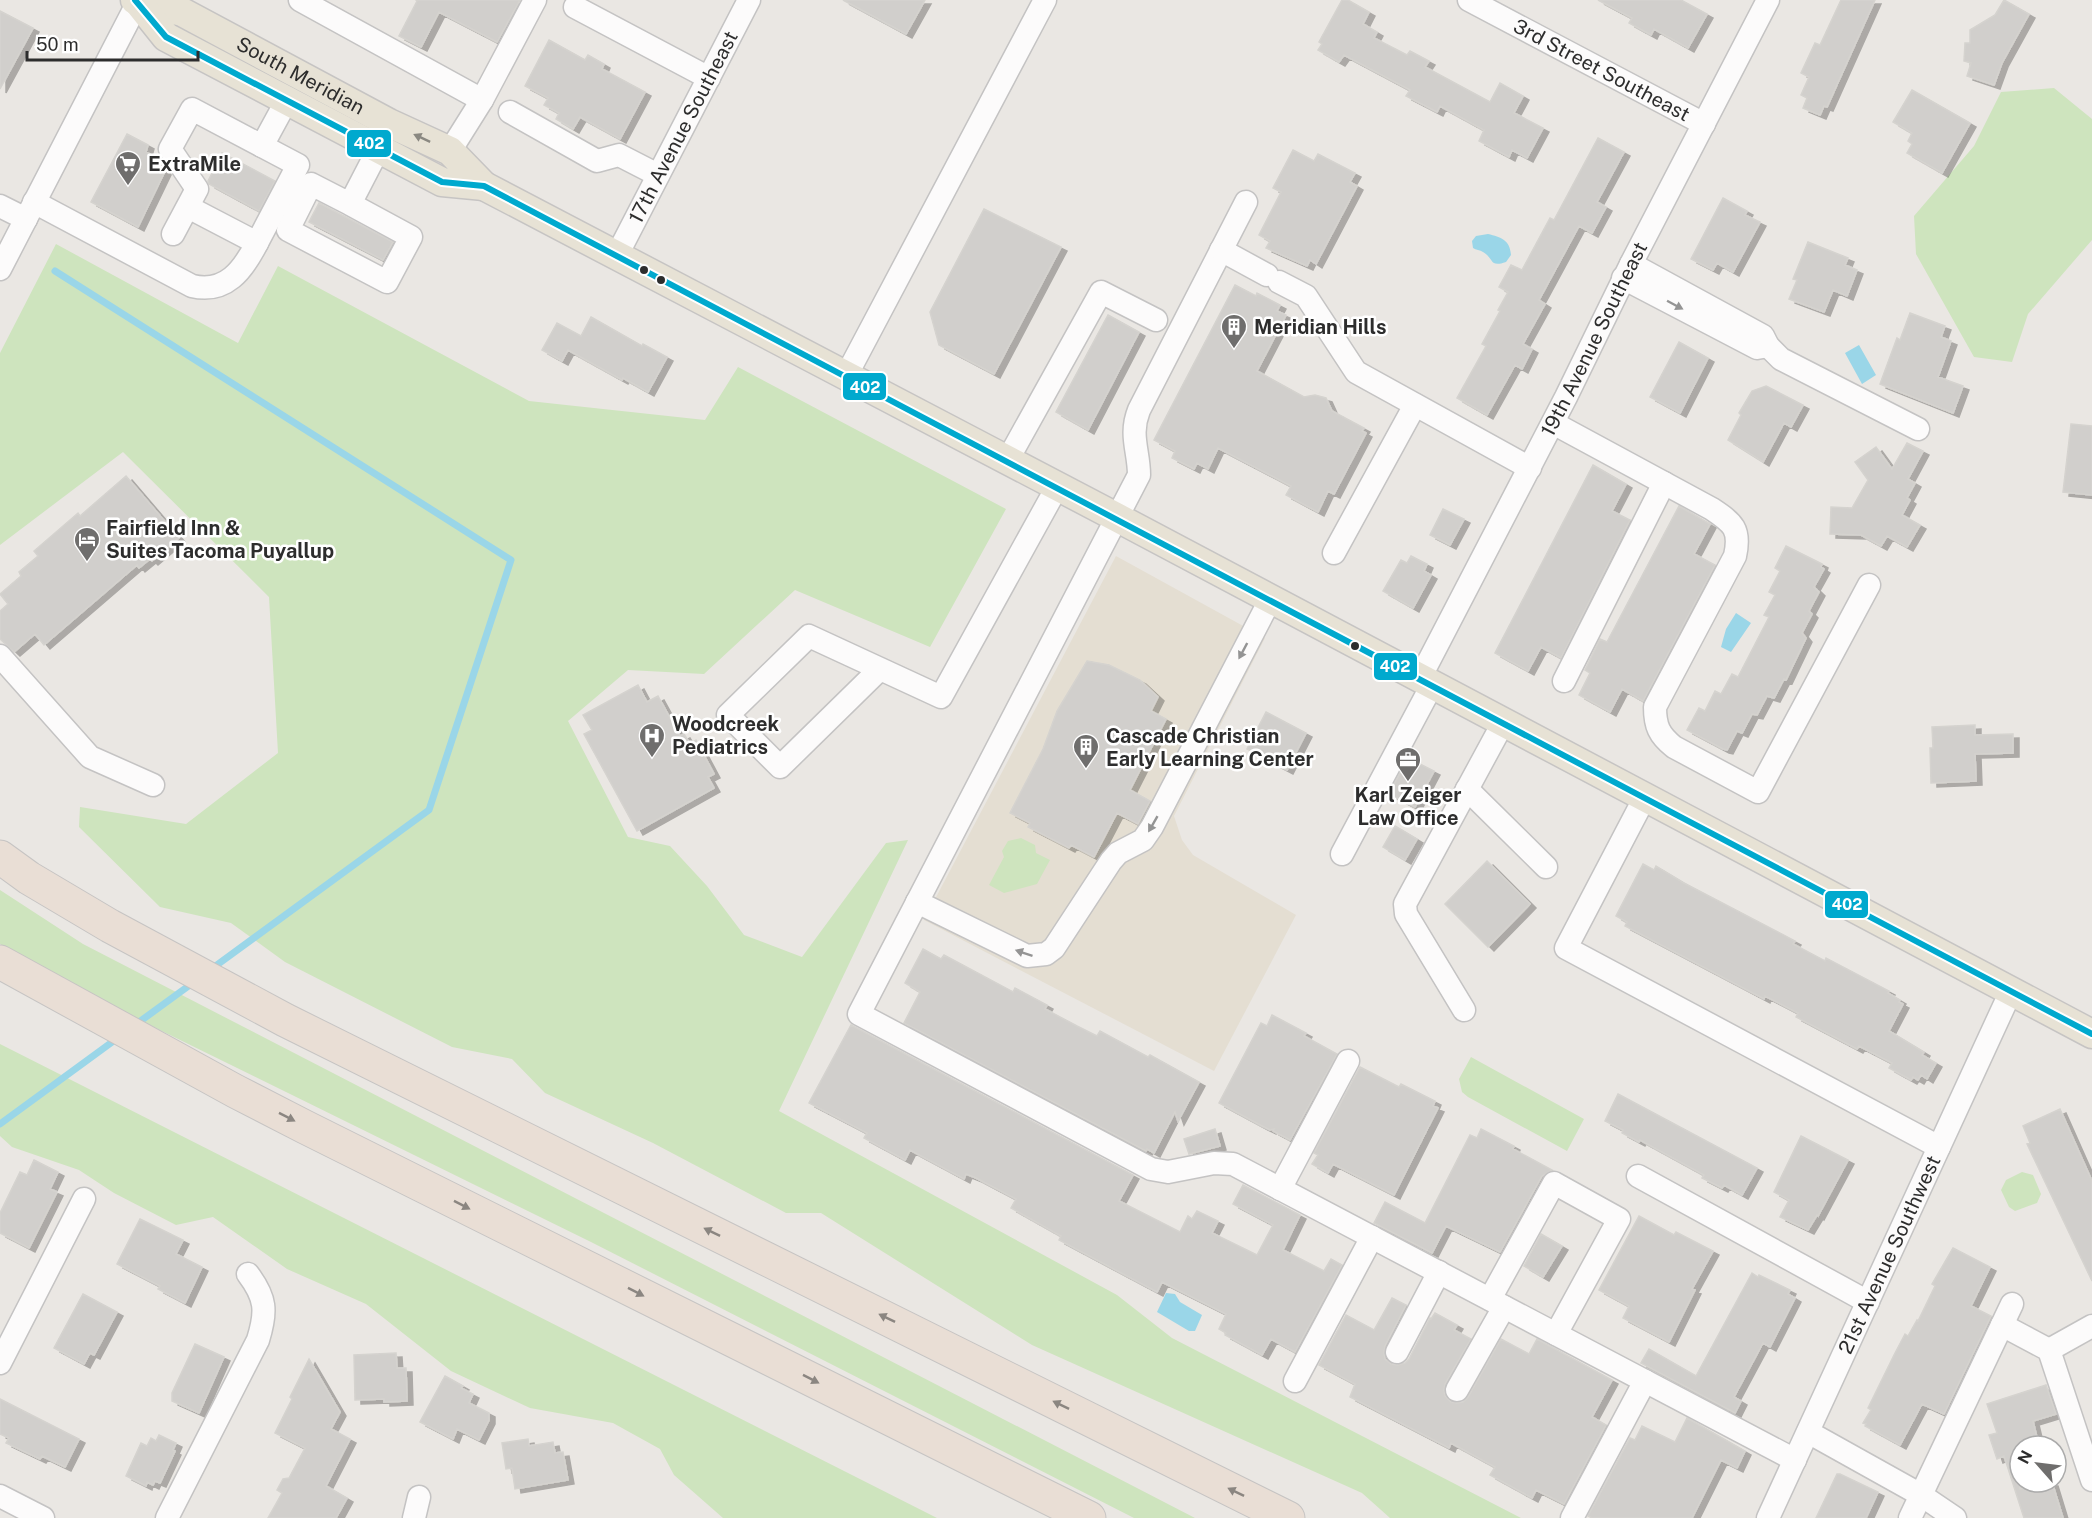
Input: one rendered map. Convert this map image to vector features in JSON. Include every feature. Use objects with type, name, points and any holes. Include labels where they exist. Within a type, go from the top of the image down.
[{"type":"highway","points":[[0,858],[110,926],[285,1020],[1288,1518]]},
{"type":"highway","points":[[0,962],[235,1091],[1089,1518]]},
{"type":"highway","points":[[0,986],[46,1012],[108,1042],[235,1091]]},
{"type":"main road","name":"South Meridian","points":[[137,1],[166,37],[442,182],[484,186]]},
{"type":"main road","name":"South Meridian","points":[[137,1],[182,12],[389,123],[450,151],[484,186],[1118,518],[2092,1034]]},
{"type":"street","points":[[300,0],[482,100]]},
{"type":"street","points":[[450,151],[482,100],[535,0]]},
{"type":"street","name":"17th Avenue Southeast","points":[[617,255],[749,0]]},
{"type":"street","points":[[846,376],[1045,0]]},
{"type":"street","name":"3rd Street Southeast","points":[[1469,0],[1704,124]]},
{"type":"street","name":"19th Avenue Southeast","points":[[1342,854],[1627,271],[1768,0]]},
{"type":"street","points":[[0,269],[137,1]]},
{"type":"street","points":[[575,7],[709,78]]},
{"type":"street","points":[[262,146],[287,100]]},
{"type":"street","points":[[0,206],[30,211],[192,286],[202,289],[214,288],[240,271],[298,165],[192,109],[170,149],[197,189],[173,234]]},
{"type":"street","points":[[510,112],[597,161],[619,155],[658,175]]},
{"type":"street","points":[[350,204],[379,148]]},
{"type":"street","points":[[311,184],[350,204],[411,237],[387,282],[288,230],[311,184]]},
{"type":"street","points":[[1246,202],[1134,422],[1133,435],[1139,475],[860,1014],[1151,1169],[1168,1172],[1214,1163],[1233,1164],[1795,1460]]},
{"type":"street","points":[[188,207],[257,243]]},
{"type":"street","points":[[1221,250],[1306,296],[1356,372],[1530,468]]},
{"type":"street","points":[[1627,271],[1757,348],[1768,346],[1781,360],[1918,429]]},
{"type":"street","points":[[1007,461],[1101,292],[1156,320]]},
{"type":"street","points":[[1335,553],[1415,405]]},
{"type":"street","points":[[1553,423],[1725,518],[1736,530],[1738,540],[1736,556],[1655,707],[1657,730],[1664,739],[1674,747],[1758,792],[1869,585]]},
{"type":"street","points":[[1564,681],[1664,483]]},
{"type":"street","points":[[880,669],[780,767],[728,715],[809,636],[941,697],[1057,487]]},
{"type":"street","points":[[917,902],[1027,956],[1046,954],[1054,948],[1111,861],[1118,853],[1143,840],[1152,826],[1270,600]]},
{"type":"street","points":[[0,656],[90,757],[153,785]]},
{"type":"street","points":[[1464,1010],[1406,914],[1405,904],[1503,723]]},
{"type":"street","points":[[1467,789],[1546,867]]},
{"type":"street","points":[[1645,798],[1566,948],[1939,1147]]},
{"type":"street","name":"21st Avenue Southwest","points":[[1768,1518],[2011,991]]},
{"type":"street","points":[[1280,1189],[1348,1061]]},
{"type":"street","points":[[1638,1176],[1868,1302]]},
{"type":"street","points":[[1457,1390],[1554,1183],[1619,1219],[1556,1334]]},
{"type":"street","points":[[0,1363],[84,1199]]},
{"type":"street","points":[[1295,1381],[1372,1237]]},
{"type":"street","points":[[1397,1352],[1439,1272]]},
{"type":"street","points":[[167,1518],[258,1340],[264,1308],[260,1289],[248,1274]]},
{"type":"street","points":[[1910,1518],[2012,1304]]},
{"type":"street","points":[[2002,1325],[2049,1350],[2092,1480]]},
{"type":"street","points":[[2049,1350],[2092,1326]]},
{"type":"street","points":[[1572,1518],[1645,1381]]},
{"type":"street","points":[[1808,1432],[1921,1495],[1955,1518]]},
{"type":"street","points":[[0,1496],[43,1518]]},
{"type":"shaded area","points":[[1116,556],[1265,638],[1174,816],[1182,840],[1193,855],[1296,915],[1214,1071],[924,920]]},
{"type":"green space","points":[[2054,88],[2092,119],[2092,240],[2028,314],[2012,362],[1974,357],[1916,254],[1914,216],[1974,146],[2001,92]]},
{"type":"green space","points":[[56,244],[238,343],[278,266],[529,401],[705,420],[738,367],[1006,509],[930,647],[795,590],[704,674],[628,670],[568,721],[628,837],[670,846],[707,886],[744,935],[802,957],[886,843],[908,840],[779,1111],[1117,1295],[1172,1338],[1521,1518],[1390,1518],[1362,1493],[1032,1345],[821,1213],[786,1213],[653,1143],[545,1093],[512,1059],[452,1047],[285,962],[231,923],[160,907],[79,827],[80,807],[186,824],[278,753],[269,597],[123,452],[0,545],[0,353]]},
{"type":"green space","points":[[1021,838],[1035,845],[1036,853],[1050,860],[1037,884],[1004,893],[989,885],[1004,857],[1002,851],[1008,841]]},
{"type":"green space","points":[[0,890],[83,944],[1195,1518],[1134,1518],[591,1242],[117,1009],[34,965],[0,944]]},
{"type":"green space","points":[[0,1044],[937,1518],[723,1518],[674,1475],[660,1449],[613,1423],[530,1408],[451,1371],[366,1304],[287,1269],[213,1217],[176,1225],[114,1193],[79,1170],[12,1147],[0,1136]]},
{"type":"green space","points":[[1471,1057],[1584,1119],[1567,1151],[1462,1092],[1459,1079]]},
{"type":"green space","points":[[2022,1172],[2033,1175],[2041,1194],[2037,1203],[2015,1211],[2009,1207],[2001,1190],[2006,1180]]},
{"type":"water","points":[[1488,234],[1501,238],[1509,246],[1511,255],[1506,262],[1494,263],[1482,251],[1473,248],[1472,241],[1476,236]]},
{"type":"water","points":[[1859,345],[1876,375],[1862,384],[1845,353]]},
{"type":"water","points":[[1736,613],[1751,623],[1731,652],[1721,647],[1726,629]]},
{"type":"water","points":[[1166,1293],[1175,1294],[1180,1302],[1202,1315],[1195,1331],[1189,1331],[1157,1312]]},
{"type":"building","points":[[416,0],[520,0],[497,42],[439,12],[421,47],[399,36]]},
{"type":"building","points":[[843,0],[925,0],[906,34]]},
{"type":"building","points":[[1342,0],[1348,0],[1369,12],[1363,24],[1377,32],[1374,38],[1407,55],[1410,51],[1429,61],[1425,67],[1490,102],[1500,83],[1523,96],[1514,113],[1543,128],[1527,158],[1512,150],[1509,157],[1479,141],[1484,130],[1440,106],[1437,112],[1406,96],[1410,90],[1344,55],[1339,62],[1318,50],[1322,44],[1319,42]]},
{"type":"building","points":[[1598,0],[1681,0],[1707,14],[1688,48],[1654,29],[1651,35],[1629,23],[1632,18]]},
{"type":"building","points":[[1841,0],[1875,0],[1827,107],[1824,106],[1820,115],[1803,108],[1807,98],[1801,95],[1809,77],[1801,73],[1815,43],[1820,45]]},
{"type":"building","points":[[2004,0],[2029,14],[2002,63],[1994,85],[1967,76],[1971,63],[1964,61],[1965,43],[1970,43],[1970,30],[1995,15]]},
{"type":"building","points":[[0,11],[33,28],[0,89]]},
{"type":"building","points":[[549,40],[585,60],[588,55],[604,64],[602,69],[645,92],[620,139],[580,117],[573,129],[556,119],[559,113],[544,105],[548,98],[525,86]]},
{"type":"building","points":[[1912,90],[1970,123],[1942,173],[1907,153],[1912,144],[1908,141],[1912,133],[1893,122]]},
{"type":"building","name":"ExtraMile","points":[[127,134],[148,145],[146,152],[160,160],[165,171],[138,227],[91,202]]},
{"type":"building","points":[[1598,138],[1624,152],[1597,202],[1606,207],[1592,233],[1579,226],[1539,300],[1545,304],[1523,344],[1532,349],[1522,369],[1515,365],[1487,415],[1457,398],[1486,346],[1482,344],[1508,292],[1499,287],[1511,265],[1522,270],[1550,218],[1554,220]]},
{"type":"building","points":[[1293,150],[1314,161],[1318,154],[1355,173],[1350,182],[1357,186],[1316,264],[1310,260],[1307,266],[1266,248],[1270,241],[1259,235],[1281,192],[1273,188]]},
{"type":"building","points":[[222,153],[275,181],[259,211],[209,184],[208,181]]},
{"type":"building","points":[[1723,198],[1747,211],[1745,215],[1760,222],[1733,272],[1717,263],[1713,270],[1691,259]]},
{"type":"building","points":[[319,203],[393,242],[383,260],[309,222]]},
{"type":"building","points":[[984,209],[1061,247],[994,374],[939,345],[930,312]]},
{"type":"building","points":[[1808,242],[1848,258],[1845,265],[1857,270],[1847,296],[1833,290],[1824,312],[1789,299],[1797,280],[1793,279]]},
{"type":"building","name":"Meridian Hills","points":[[1235,285],[1280,305],[1277,311],[1286,315],[1257,371],[1304,397],[1315,395],[1326,398],[1332,411],[1364,428],[1362,431],[1366,433],[1334,494],[1328,491],[1318,512],[1286,495],[1291,486],[1218,448],[1208,469],[1197,463],[1194,469],[1172,458],[1175,451],[1154,440]]},
{"type":"building","points":[[1910,313],[1945,326],[1941,337],[1951,341],[1938,377],[1963,386],[1953,413],[1880,384],[1897,338],[1900,340]]},
{"type":"building","points":[[1108,315],[1139,332],[1088,430],[1056,412]]},
{"type":"building","points":[[591,317],[642,346],[643,344],[667,357],[648,392],[568,350],[562,361],[542,350],[557,323],[581,336]]},
{"type":"building","points":[[1679,342],[1708,358],[1680,413],[1650,397]]},
{"type":"building","points":[[1766,386],[1803,405],[1791,427],[1784,423],[1763,462],[1728,440],[1741,415],[1739,413],[1752,391]]},
{"type":"building","points":[[2071,424],[2092,426],[2092,495],[2063,492]]},
{"type":"building","points":[[1907,443],[1923,451],[1908,479],[1915,483],[1902,515],[1920,525],[1907,547],[1887,536],[1881,546],[1861,535],[1830,534],[1831,507],[1852,508],[1868,480],[1855,462],[1876,447],[1892,469]]},
{"type":"building","points":[[1593,465],[1626,484],[1612,511],[1630,520],[1561,658],[1541,647],[1528,671],[1495,653]]},
{"type":"building","name":"Fairfield Inn & Suites Tacoma Puyallup","points":[[126,476],[179,538],[152,561],[150,559],[139,568],[137,565],[44,645],[35,634],[14,652],[0,639],[0,611],[8,604],[0,594],[21,576],[19,572],[38,556],[34,551],[78,513],[80,516]]},
{"type":"building","points":[[1679,506],[1710,524],[1694,554],[1715,565],[1643,701],[1622,689],[1610,712],[1579,695],[1590,673],[1585,670],[1600,639],[1607,642]]},
{"type":"building","points":[[1443,509],[1464,519],[1450,545],[1430,535]]},
{"type":"building","points":[[1786,546],[1822,564],[1821,567],[1824,569],[1814,587],[1819,592],[1809,611],[1812,614],[1802,633],[1806,638],[1786,680],[1784,679],[1774,698],[1767,696],[1757,715],[1752,714],[1742,733],[1737,731],[1727,750],[1723,749],[1687,730],[1699,708],[1705,711],[1715,691],[1721,694],[1732,674],[1738,677],[1769,617],[1764,615],[1775,595],[1769,592],[1780,571],[1775,568]]},
{"type":"building","points":[[1411,556],[1427,564],[1424,571],[1431,575],[1413,608],[1383,591],[1401,560],[1407,563]]},
{"type":"building","name":"Cascade Christian Early Learning Center","points":[[1087,661],[1109,665],[1140,680],[1158,697],[1151,711],[1166,719],[1130,790],[1150,801],[1138,824],[1117,813],[1094,857],[1071,845],[1069,848],[1028,827],[1030,823],[1010,813],[1043,749],[1057,711]]},
{"type":"building","name":"Woodcreek Pediatrics","points":[[638,685],[647,702],[658,696],[680,736],[684,734],[690,744],[696,740],[714,774],[708,777],[714,788],[637,831],[584,734],[592,730],[583,715]]},
{"type":"building","points":[[1266,712],[1306,733],[1287,770],[1247,749]]},
{"type":"building","points":[[1975,725],[1975,735],[2013,734],[2013,753],[1975,754],[1976,781],[1931,783],[1932,727]]},
{"type":"building","points":[[1408,758],[1434,771],[1415,807],[1389,794]]},
{"type":"building","points":[[1395,826],[1417,839],[1405,860],[1383,847]]},
{"type":"building","points":[[1487,861],[1530,904],[1488,947],[1445,904]]},
{"type":"building","points":[[1643,864],[1654,870],[1656,866],[1795,941],[1793,944],[1825,961],[1826,958],[1889,991],[1888,993],[1903,1004],[1889,1031],[1924,1052],[1922,1055],[1936,1063],[1927,1079],[1921,1075],[1918,1080],[1913,1077],[1911,1080],[1889,1068],[1892,1063],[1859,1046],[1857,1049],[1796,1017],[1798,1013],[1765,996],[1764,999],[1625,926],[1627,922],[1616,916]]},
{"type":"building","points":[[923,949],[941,959],[944,955],[1013,992],[1015,988],[1047,1005],[1045,1009],[1077,1026],[1097,1036],[1100,1031],[1199,1082],[1178,1121],[1175,1112],[1154,1153],[1147,1149],[1146,1151],[904,1023],[920,992],[905,983]]},
{"type":"building","points":[[1272,1015],[1306,1033],[1304,1036],[1337,1054],[1290,1140],[1273,1131],[1274,1129],[1270,1130],[1219,1103],[1261,1023],[1267,1026]]},
{"type":"building","points":[[851,1025],[1133,1175],[1119,1201],[1180,1232],[1188,1216],[1192,1219],[1197,1211],[1218,1221],[1212,1233],[1257,1255],[1273,1225],[1233,1204],[1243,1185],[1300,1215],[1283,1250],[1324,1271],[1331,1259],[1342,1265],[1295,1352],[1271,1339],[1262,1355],[1225,1335],[1226,1333],[1219,1329],[1226,1314],[1162,1282],[1157,1292],[1059,1240],[1061,1236],[1011,1208],[1016,1199],[966,1174],[964,1179],[910,1150],[905,1160],[864,1138],[867,1133],[809,1103]]},
{"type":"building","points":[[1360,1067],[1399,1087],[1401,1084],[1435,1101],[1433,1106],[1438,1108],[1394,1195],[1333,1164],[1328,1173],[1312,1164],[1318,1155],[1314,1153]]},
{"type":"building","points":[[1618,1094],[1757,1168],[1742,1195],[1724,1185],[1722,1188],[1702,1178],[1704,1175],[1640,1140],[1639,1142],[1622,1133],[1623,1130],[1605,1121]]},
{"type":"building","points":[[2060,1109],[2092,1181],[2092,1281],[2027,1144],[2030,1143],[2023,1126]]},
{"type":"building","points":[[1215,1129],[1220,1146],[1189,1154],[1184,1139]]},
{"type":"building","points":[[1481,1129],[1552,1170],[1542,1176],[1500,1252],[1446,1226],[1432,1253],[1374,1223],[1385,1202],[1425,1223],[1470,1135],[1477,1138]]},
{"type":"building","points":[[1801,1136],[1848,1160],[1808,1230],[1780,1217],[1789,1200],[1774,1192]]},
{"type":"building","points":[[34,1160],[58,1172],[50,1189],[57,1192],[29,1248],[0,1233],[0,1213],[20,1172],[27,1175]]},
{"type":"building","points":[[1639,1216],[1674,1235],[1676,1232],[1713,1251],[1692,1289],[1695,1290],[1669,1342],[1623,1318],[1629,1306],[1599,1290]]},
{"type":"building","points":[[140,1219],[183,1240],[176,1254],[202,1267],[185,1303],[158,1289],[160,1286],[117,1264]]},
{"type":"building","points":[[1541,1234],[1562,1246],[1543,1277],[1524,1266]]},
{"type":"building","points":[[1953,1248],[1990,1267],[1971,1306],[1991,1316],[1944,1414],[1922,1404],[1900,1445],[1863,1423],[1871,1410],[1868,1408],[1894,1355],[1905,1334],[1908,1336],[1918,1321],[1935,1286],[1932,1284]]},
{"type":"building","points":[[1752,1273],[1790,1290],[1788,1294],[1795,1298],[1770,1347],[1763,1343],[1734,1397],[1741,1401],[1735,1413],[1641,1363],[1649,1349],[1696,1376]]},
{"type":"building","points":[[83,1294],[117,1312],[94,1355],[90,1353],[84,1364],[54,1348]]},
{"type":"building","points":[[1392,1298],[1406,1305],[1385,1346],[1385,1359],[1391,1364],[1398,1365],[1409,1359],[1430,1318],[1435,1313],[1457,1325],[1454,1330],[1471,1339],[1445,1384],[1445,1396],[1451,1402],[1463,1402],[1468,1397],[1501,1339],[1529,1354],[1537,1339],[1612,1380],[1592,1417],[1606,1425],[1564,1504],[1536,1490],[1532,1498],[1490,1475],[1495,1467],[1451,1443],[1449,1448],[1350,1397],[1355,1384],[1319,1365],[1346,1315],[1374,1330]]},
{"type":"building","points":[[195,1344],[224,1357],[199,1413],[172,1401],[172,1393]]},
{"type":"building","points":[[396,1353],[397,1368],[406,1368],[407,1401],[355,1400],[354,1355]]},
{"type":"building","points":[[309,1359],[340,1412],[331,1429],[350,1439],[326,1486],[347,1498],[336,1518],[268,1518],[282,1493],[277,1490],[283,1479],[289,1478],[305,1448],[275,1433]]},
{"type":"building","points":[[445,1376],[473,1394],[469,1403],[489,1413],[489,1420],[479,1440],[457,1429],[453,1439],[420,1422]]},
{"type":"building","points":[[2046,1385],[2056,1414],[2033,1421],[2036,1434],[2008,1434],[2008,1468],[2004,1456],[1997,1459],[1989,1435],[1997,1433],[1987,1404]]},
{"type":"building","points":[[0,1399],[79,1439],[65,1467],[42,1456],[40,1459],[6,1443],[9,1438],[0,1434]]},
{"type":"building","points":[[1687,1418],[1745,1451],[1737,1468],[1721,1460],[1692,1518],[1592,1518],[1588,1516],[1630,1438],[1635,1440],[1642,1426],[1675,1442]]},
{"type":"building","points":[[159,1435],[176,1443],[173,1450],[175,1451],[160,1483],[155,1481],[153,1485],[147,1482],[146,1486],[126,1476],[141,1443],[147,1446],[151,1438],[156,1441]]},
{"type":"building","points":[[528,1439],[529,1446],[553,1442],[555,1453],[563,1452],[568,1480],[515,1489],[512,1468],[506,1469],[502,1443]]},
{"type":"building","points":[[1837,1474],[1878,1492],[1866,1518],[1816,1518]]},
{"type":"building","points":[[2016,1494],[2056,1494],[2063,1518],[2024,1518]]},
{"type":"waterway","points":[[55,271],[511,560],[429,810],[210,970]]},
{"type":"waterway","points":[[135,1025],[194,982]]},
{"type":"waterway","points":[[0,1124],[119,1037]]},
{"type":"transit line","name":"402","points":[[135,0],[166,37],[442,182],[484,186],[2092,1034]]},
{"type":"place","name":"ExtraMile","points":[[128,187]]},
{"type":"place","name":"Meridian Hills","points":[[1234,350]]},
{"type":"place","name":"Fairfield Inn & Suites Tacoma Puyallup","points":[[87,563]]},
{"type":"place","name":"Woodcreek Pediatrics","points":[[652,759]]},
{"type":"place","name":"Cascade Christian Early Learning Center","points":[[1086,770]]},
{"type":"place","name":"Karl Zeiger Law Office","points":[[1408,783]]}]
